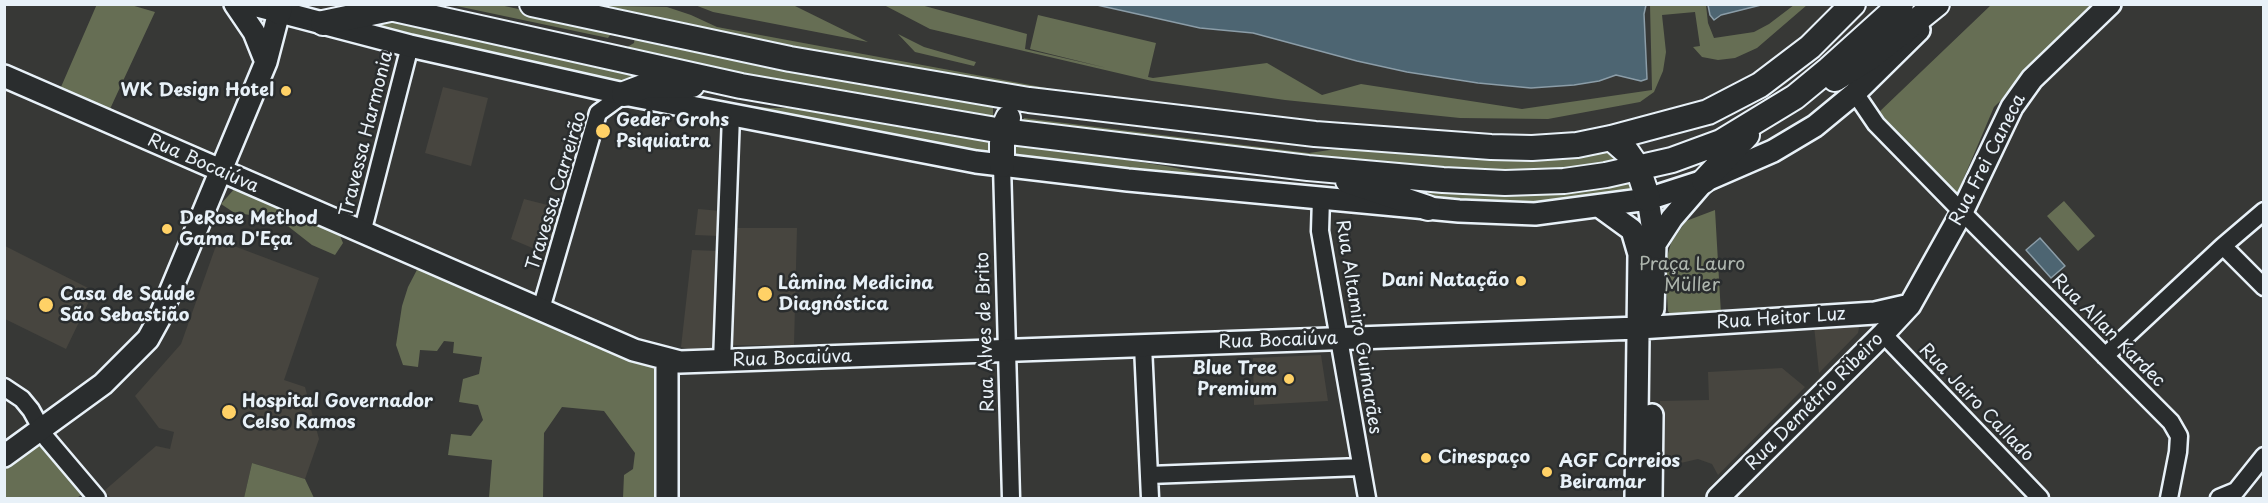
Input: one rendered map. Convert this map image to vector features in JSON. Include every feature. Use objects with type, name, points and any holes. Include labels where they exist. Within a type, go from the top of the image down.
[{"type":"highway","points":[[532,4],[790,59],[1029,100],[1315,134],[1491,147],[1566,146],[1611,138],[1708,112],[1760,85],[1810,47],[1853,4]]},
{"type":"highway","points":[[323,23],[381,7],[741,86],[1002,131],[1308,168],[1505,183],[1564,181],[1638,168],[1672,160],[1721,142],[1795,97],[1838,78],[1937,4]]},
{"type":"highway","points":[[1795,97],[1894,10]]},
{"type":"highway","points":[[585,52],[613,46],[620,42],[625,24]]},
{"type":"highway","points":[[624,94],[645,86],[741,86]]},
{"type":"highway","points":[[1002,165],[1002,131],[1009,116],[1029,100]]},
{"type":"highway","points":[[1704,181],[1764,116]]},
{"type":"highway","points":[[1611,138],[1627,152],[1638,168],[1648,199]]},
{"type":"highway","points":[[1308,168],[1428,208]]},
{"type":"main road","points":[[235,4],[251,26],[266,62]]},
{"type":"main road","points":[[250,4],[278,17],[323,23],[410,46],[624,94],[966,160],[1128,180],[1428,208],[1535,214],[1648,199],[1704,181],[1773,152],[1815,126],[1855,93],[1945,4]]},
{"type":"main road","name":"Rua Frei Caneca","points":[[1910,304],[1962,212],[2012,106],[2031,79],[2110,4]]},
{"type":"main road","points":[[4,456],[103,384],[148,339],[159,319],[266,62],[278,17]]},
{"type":"main road","name":"Rua Bocaiúva","points":[[4,76],[634,350],[667,360],[688,363],[722,362],[1646,328]]},
{"type":"main road","points":[[1655,244],[1672,218],[1704,181]]},
{"type":"main road","points":[[1636,498],[1646,328],[1655,244],[1648,199]]},
{"type":"main road","points":[[1599,206],[1632,230],[1639,254],[1646,328],[1652,498]]},
{"type":"main road","name":"Rua Heitor Luz","points":[[1646,328],[1875,313],[1910,304]]},
{"type":"main road","name":"Rua Demétrio Ribeiro","points":[[1718,498],[1883,334],[1910,304]]},
{"type":"main road","points":[[667,360],[667,498]]},
{"type":"street","name":"Travessa Harmonia","points":[[362,233],[410,46]]},
{"type":"street","name":"Rua Allan Kardec","points":[[1855,93],[1876,124],[2171,422],[2179,436],[2169,498]]},
{"type":"street","name":"Travessa Carreirão","points":[[541,309],[598,113],[624,94]]},
{"type":"street","points":[[722,362],[731,115]]},
{"type":"street","name":"Rua Alves de Brito","points":[[1002,165],[1011,498]]},
{"type":"street","name":"Rua Altamiro Guimarães","points":[[1322,198],[1320,231],[1367,498]]},
{"type":"street","points":[[2106,356],[2223,246],[2264,211]]},
{"type":"street","points":[[2223,246],[2264,286]]},
{"type":"street","name":"Rua Jairo Callado","points":[[1883,334],[2040,498]]},
{"type":"street","points":[[1143,346],[1150,498]]},
{"type":"street","points":[[4,387],[22,399],[31,410],[47,439],[97,498]]},
{"type":"street","points":[[2219,498],[2236,491],[2264,456]]},
{"type":"street","points":[[1149,475],[1361,467]]},
{"type":"shaded area","points":[[443,87],[488,98],[471,166],[425,153]]},
{"type":"shaded area","points":[[524,199],[563,209],[549,255],[511,239]]},
{"type":"shaded area","points":[[698,209],[721,211],[719,236],[695,235]]},
{"type":"shaded area","points":[[736,228],[797,228],[794,345],[731,345]]},
{"type":"shaded area","name":"Hospital Governador Celso Ramos","points":[[218,240],[319,278],[284,380],[305,387],[319,439],[305,479],[252,463],[244,498],[111,498],[104,491],[156,446],[170,449],[174,432],[159,428],[135,396],[181,344]]},
{"type":"shaded area","name":"Casa de Saúde São Sebastião","points":[[5,246],[94,291],[66,349],[5,319]]},
{"type":"shaded area","points":[[692,250],[718,251],[713,351],[695,351],[681,347]]},
{"type":"shaded area","points":[[1860,323],[1858,333],[1819,373],[1814,326]]},
{"type":"shaded area","name":"Blue Tree Premium","points":[[1321,355],[1328,401],[1254,405],[1253,358]]},
{"type":"shaded area","points":[[1782,368],[1805,387],[1718,475],[1712,464],[1698,459],[1659,468],[1660,401],[1709,400],[1708,372]]},
{"type":"green space","points":[[97,4],[131,5],[155,12],[110,109],[61,87]]},
{"type":"green space","points":[[452,5],[500,5],[614,30],[608,38]]},
{"type":"green space","points":[[568,5],[667,7],[717,27],[1079,94],[1113,106],[836,60]]},
{"type":"green space","points":[[695,5],[793,5],[868,42],[713,12]]},
{"type":"green space","points":[[884,5],[921,5],[1027,34],[1025,49],[1107,68],[1030,49],[1038,15],[1156,43],[1148,77],[1153,78],[1267,63],[1322,95],[1361,84],[1522,109],[1652,90],[1650,5],[1706,5],[1708,23],[1714,38],[1754,32],[1794,5],[1807,5],[1757,48],[1735,58],[1718,60],[1702,57],[1693,47],[1700,46],[1695,12],[1662,15],[1666,52],[1663,71],[1654,92],[1640,102],[1548,119],[1460,118],[1285,100],[1152,81],[930,29]]},
{"type":"green space","points":[[1991,5],[2100,5],[1994,107],[1957,194],[1877,114]]},
{"type":"green space","points":[[392,18],[664,77],[623,86],[352,23]]},
{"type":"green space","points":[[898,34],[924,47],[976,62],[974,66],[915,52]]},
{"type":"green space","points":[[635,36],[993,104],[993,119],[808,86],[624,49],[634,43]]},
{"type":"green space","points":[[686,99],[771,108],[812,108],[994,139],[993,155]]},
{"type":"green space","points":[[1024,118],[1309,153],[1357,146],[1608,149],[1620,162],[1512,173],[1307,158],[1021,124]]},
{"type":"green space","points":[[1014,143],[1166,166],[1245,182],[1013,158]]},
{"type":"green space","points":[[1631,178],[1636,192],[1537,207],[1404,198],[1358,182]]},
{"type":"green space","points":[[236,187],[336,226],[343,243],[335,255],[312,245],[289,227],[261,217],[233,212],[221,204]]},
{"type":"green space","points":[[2064,201],[2095,236],[2078,251],[2047,216]]},
{"type":"green space","name":"Praça Lauro Müller","points":[[1715,210],[1721,314],[1670,314],[1665,264],[1671,243],[1686,221]]},
{"type":"green space","points":[[420,264],[660,366],[655,498],[623,498],[624,475],[633,469],[635,453],[604,411],[562,407],[544,433],[543,498],[489,498],[492,460],[448,455],[451,434],[471,436],[483,420],[478,405],[459,402],[463,379],[479,374],[482,357],[453,353],[454,342],[444,341],[437,351],[420,350],[418,367],[403,365],[396,345],[402,306],[408,287]]},
{"type":"green space","points":[[36,444],[44,448],[82,494],[77,498],[5,498],[5,462]]},
{"type":"green space","points":[[252,463],[305,479],[314,498],[244,498]]},
{"type":"water","points":[[1708,4],[1761,5],[1721,15],[1714,20],[1710,15]]},
{"type":"water","points":[[1097,5],[1646,5],[1644,14],[1647,79],[1641,81],[1616,75],[1599,81],[1574,85],[1531,88],[1478,83],[1407,72],[1357,61],[1253,33],[1200,28]]},
{"type":"water","points":[[2040,238],[2065,266],[2051,278],[2026,250]]},
{"type":"place","name":"WK Design Hotel","points":[[286,91]]},
{"type":"place","name":"Geder Grohs Psiquiatra","points":[[603,131]]},
{"type":"place","name":"DeRose Method Gama D'Eça","points":[[167,229]]},
{"type":"place","name":"Dani Natação","points":[[1521,281]]},
{"type":"place","name":"Lâmina Medicina Diagnóstica","points":[[765,294]]},
{"type":"place","name":"Casa de Saúde São Sebastião","points":[[46,305]]},
{"type":"place","name":"Blue Tree Premium","points":[[1289,379]]},
{"type":"place","name":"Hospital Governador Celso Ramos","points":[[229,412]]},
{"type":"place","name":"Cinespaço","points":[[1426,458]]},
{"type":"place","name":"AGF Correios Beiramar","points":[[1547,472]]}]
